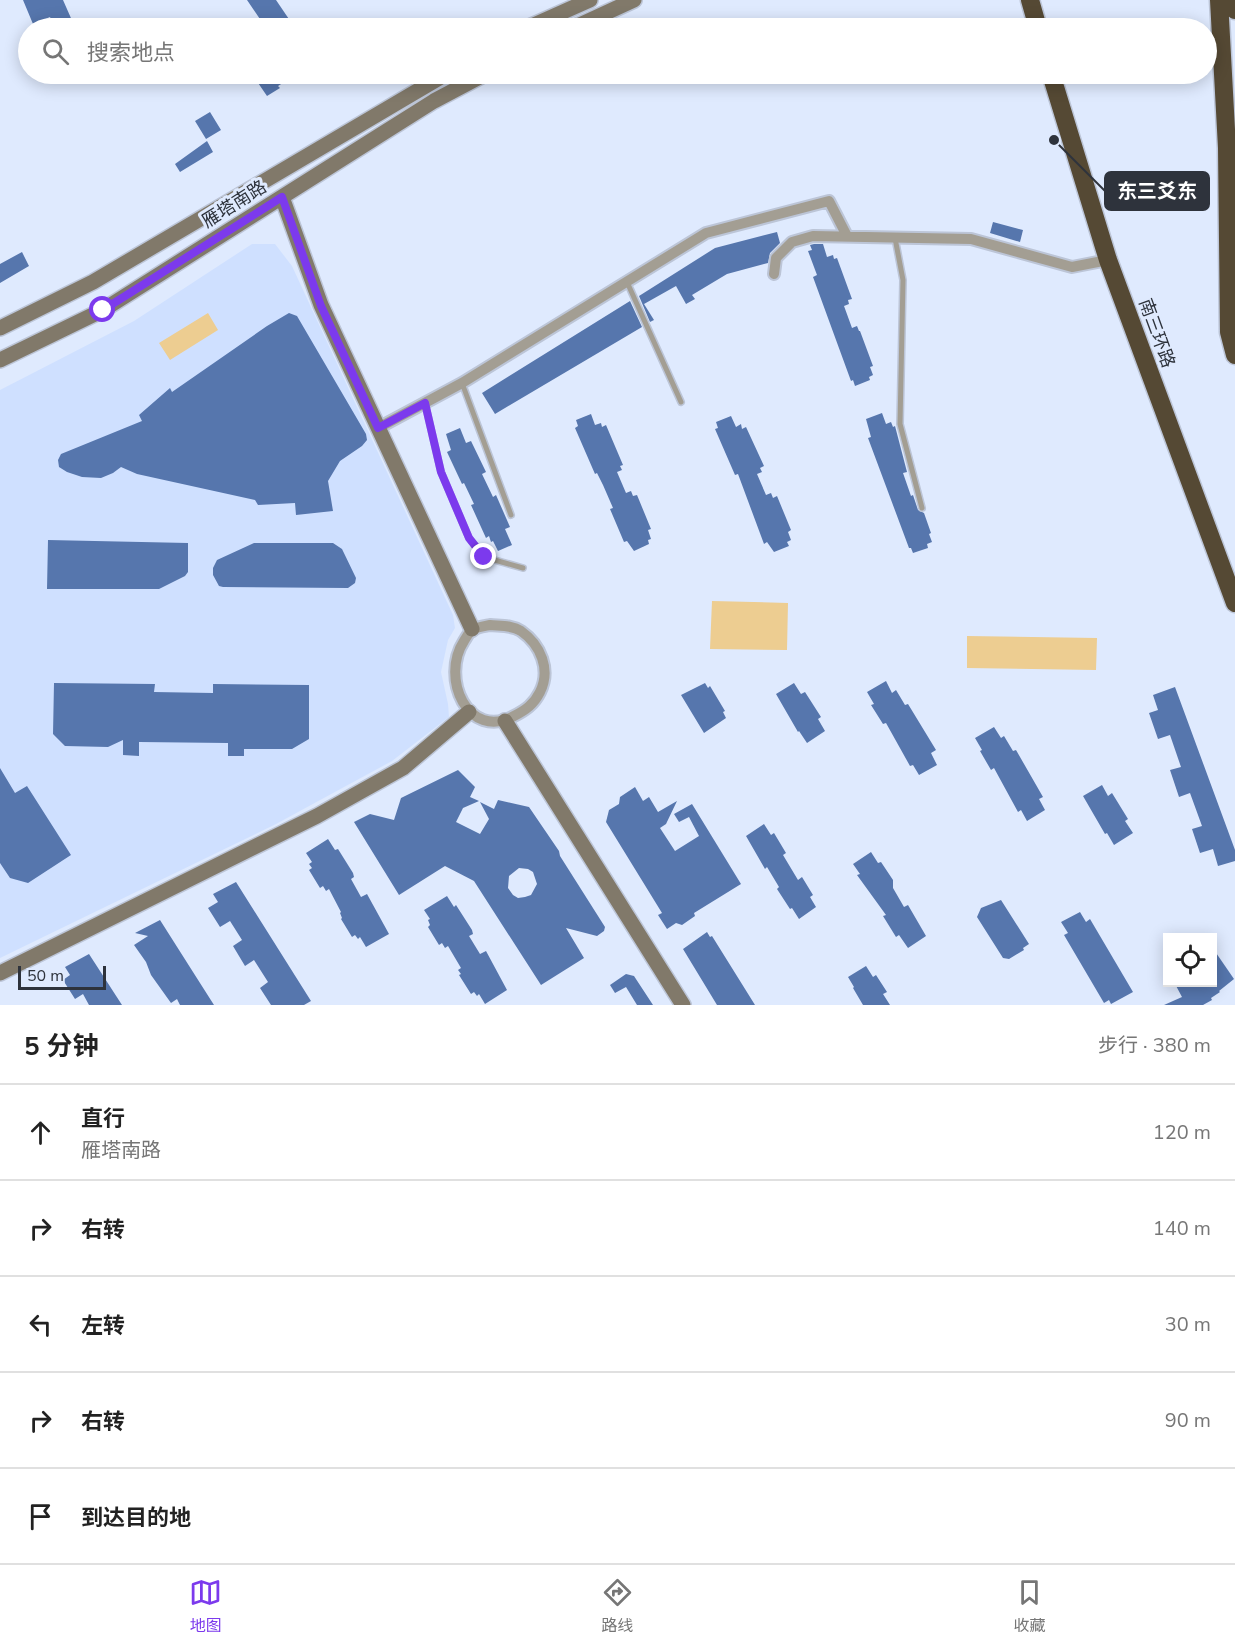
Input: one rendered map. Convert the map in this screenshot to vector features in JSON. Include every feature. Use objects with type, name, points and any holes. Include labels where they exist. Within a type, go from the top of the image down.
[{"type":"highway","points":[[1030,0],[1035,18]]},
{"type":"highway","points":[[1219,0],[1227,148],[1229,332],[1235,355]]},
{"type":"highway","points":[[1232,0],[1235,9]]},
{"type":"highway","name":"南三环路","points":[[1054,84],[1108,260],[1235,603]]},
{"type":"street","points":[[550,18],[590,0]]},
{"type":"street","points":[[595,18],[634,0]]},
{"type":"street","name":"雁塔南路","points":[[0,328],[93,282],[429,84]]},
{"type":"street","name":"雁塔南路","points":[[0,360],[103,310],[434,101],[466,84]]},
{"type":"street","points":[[282,197],[321,306],[472,629]]},
{"type":"street","points":[[378,428],[462,382],[706,233],[829,201],[847,236]]},
{"type":"street","points":[[774,274],[776,258],[792,242],[813,236],[971,239],[1072,267],[1108,260]]},
{"type":"street","points":[[490,625],[508,626],[520,631],[541,653],[546,673],[541,691],[530,707],[505,721],[485,721],[469,712],[454,680],[455,664],[460,647],[472,629],[490,625]]},
{"type":"street","points":[[0,973],[317,816],[403,768],[469,712]]},
{"type":"street","points":[[505,721],[683,1005]]},
{"type":"lane","points":[[894,237],[903,280],[900,424],[922,508]]},
{"type":"lane","points":[[627,282],[681,402]]},
{"type":"lane","points":[[462,382],[511,515]]},
{"type":"lane","points":[[425,403],[441,472],[469,538],[484,557],[523,568]]},
{"type":"shaded area","points":[[252,244],[275,244],[292,266],[453,615],[455,628],[448,640],[441,672],[449,717],[392,761],[276,824],[0,958],[0,390],[134,321]]},
{"type":"shaded area","points":[[208,313],[218,330],[170,360],[159,343]]},
{"type":"shaded area","points":[[712,601],[788,603],[787,650],[710,649]]},
{"type":"shaded area","points":[[967,636],[1097,638],[1096,670],[967,668]]},
{"type":"building","points":[[23,0],[63,0],[71,18],[50,17],[30,18]]},
{"type":"building","points":[[247,0],[276,0],[288,18],[259,18]]},
{"type":"building","points":[[259,84],[281,84],[278,86],[280,88],[267,96]]},
{"type":"building","points":[[210,112],[221,130],[206,139],[195,121]]},
{"type":"building","points":[[207,141],[213,152],[180,172],[175,164]]},
{"type":"building","points":[[993,222],[1023,230],[1020,242],[990,233]]},
{"type":"building","points":[[777,232],[780,243],[770,253],[768,263],[727,274],[692,295],[695,299],[686,304],[676,286],[644,304],[654,320],[650,322],[639,296],[715,248]]},
{"type":"building","points":[[823,244],[827,257],[833,255],[834,259],[837,258],[852,299],[848,300],[849,304],[844,306],[852,328],[857,326],[860,331],[873,366],[870,367],[873,375],[869,377],[870,380],[855,386],[853,380],[851,381],[813,277],[817,275],[808,251],[812,250],[810,245]]},
{"type":"building","points":[[22,252],[29,266],[0,283],[0,264]]},
{"type":"building","points":[[630,301],[642,327],[495,414],[482,393]]},
{"type":"building","points":[[289,313],[297,316],[366,434],[367,440],[340,461],[328,481],[333,511],[296,515],[295,503],[258,505],[255,500],[137,474],[121,467],[101,478],[82,477],[59,467],[58,460],[61,454],[142,421],[139,415],[170,388],[172,392]]},
{"type":"building","points":[[882,413],[886,424],[891,422],[893,427],[895,426],[907,472],[903,473],[911,496],[913,495],[918,510],[924,513],[931,533],[929,534],[932,542],[927,544],[928,548],[913,553],[909,548],[868,438],[871,437],[866,419]]},
{"type":"building","points":[[591,414],[595,425],[601,423],[602,427],[606,425],[623,465],[620,466],[622,470],[617,472],[626,493],[631,491],[633,496],[637,495],[651,529],[648,530],[651,539],[648,540],[649,544],[634,551],[627,541],[624,542],[610,509],[613,508],[575,428],[578,426],[576,420]]},
{"type":"building","points":[[731,416],[736,427],[741,424],[742,429],[746,427],[764,466],[760,468],[762,472],[757,474],[766,495],[771,493],[773,498],[777,496],[791,530],[788,532],[791,540],[787,542],[789,546],[774,552],[767,542],[764,544],[738,474],[735,475],[715,429],[718,428],[716,422]]},
{"type":"building","points":[[460,428],[466,443],[471,441],[486,472],[482,474],[493,497],[496,495],[510,527],[505,529],[512,545],[498,551],[489,536],[486,538],[471,505],[474,504],[447,452],[451,450],[446,434]]},
{"type":"building","points":[[48,540],[188,543],[188,572],[185,576],[159,589],[47,589]]},
{"type":"building","points":[[254,543],[333,543],[342,549],[356,578],[355,583],[348,588],[219,586],[213,575],[213,568],[217,560]]},
{"type":"building","points":[[886,681],[892,693],[896,690],[905,705],[908,704],[936,750],[931,753],[937,765],[919,775],[913,765],[910,766],[886,723],[883,724],[871,705],[874,704],[867,692]]},
{"type":"building","points":[[54,683],[155,684],[154,692],[213,693],[213,684],[309,685],[309,739],[292,749],[244,749],[244,756],[228,756],[228,743],[139,742],[139,756],[123,755],[123,740],[108,747],[65,746],[53,734]]},
{"type":"building","points":[[705,683],[708,688],[710,686],[725,711],[723,712],[726,718],[704,733],[681,695]]},
{"type":"building","points":[[794,683],[801,694],[805,692],[821,717],[818,719],[825,731],[807,743],[776,694]]},
{"type":"building","points":[[1175,687],[1235,850],[1235,861],[1218,866],[1213,849],[1200,853],[1192,829],[1202,826],[1190,793],[1179,797],[1170,770],[1181,767],[1170,735],[1158,739],[1149,713],[1158,710],[1153,695]]},
{"type":"building","points":[[994,727],[1001,738],[1004,736],[1013,751],[1016,750],[1043,797],[1039,799],[1045,810],[1027,821],[1021,810],[1018,812],[994,768],[991,770],[975,738]]},
{"type":"building","points":[[0,768],[15,793],[27,786],[71,855],[28,883],[10,878],[0,863]]},
{"type":"building","points":[[458,770],[475,787],[470,797],[479,801],[463,808],[456,822],[480,834],[489,819],[480,802],[494,809],[498,800],[529,807],[559,851],[605,927],[604,931],[597,936],[566,928],[584,958],[541,985],[474,881],[445,866],[399,895],[354,822],[370,814],[394,820],[401,798]],"holes":[[[519,868],[533,872],[537,884],[531,895],[518,898],[508,888],[509,876]]]},
{"type":"building","points":[[1102,785],[1108,796],[1112,793],[1128,819],[1125,821],[1133,833],[1114,845],[1083,796]]},
{"type":"building","points":[[635,787],[643,801],[649,797],[658,812],[677,801],[666,824],[660,828],[675,851],[699,836],[689,817],[679,822],[674,814],[692,804],[741,884],[694,913],[695,916],[682,925],[676,923],[667,929],[658,915],[662,913],[606,822],[609,810],[619,804],[620,797]]},
{"type":"building","points":[[764,824],[771,835],[774,833],[786,853],[783,855],[798,880],[802,877],[813,895],[810,897],[816,907],[799,919],[777,889],[779,887],[767,867],[765,869],[746,836]]},
{"type":"building","points":[[328,839],[335,850],[338,849],[353,873],[354,877],[351,879],[361,897],[367,894],[389,934],[366,947],[360,937],[358,939],[355,935],[352,937],[341,919],[341,912],[329,889],[326,891],[323,886],[320,888],[309,870],[312,868],[309,864],[312,862],[306,853]]},
{"type":"building","points":[[871,852],[893,880],[893,888],[904,907],[908,905],[926,936],[908,948],[899,935],[896,937],[883,916],[886,915],[857,875],[860,874],[853,864]]},
{"type":"building","points":[[236,882],[311,1001],[304,1005],[271,1005],[260,988],[268,982],[254,960],[245,966],[233,946],[242,940],[230,921],[220,927],[208,908],[218,902],[213,894]]},
{"type":"building","points":[[447,896],[454,907],[456,905],[472,930],[473,934],[469,936],[480,954],[486,951],[507,990],[485,1004],[479,994],[477,996],[474,992],[471,994],[459,975],[461,974],[458,970],[461,968],[448,946],[445,948],[442,943],[439,945],[428,927],[430,919],[424,910]]},
{"type":"building","points":[[1001,900],[1029,944],[1009,959],[1003,958],[977,917],[981,908]]},
{"type":"building","points":[[1080,912],[1086,922],[1090,919],[1133,992],[1111,1004],[1109,1000],[1104,1003],[1064,935],[1068,933],[1061,922]]},
{"type":"building","points":[[160,920],[214,1005],[180,1005],[177,999],[171,1003],[151,975],[146,962],[134,945],[148,936],[135,933]]},
{"type":"building","points":[[707,932],[710,937],[712,936],[755,1005],[717,1005],[683,949]]},
{"type":"building","points":[[89,954],[122,1005],[89,1005],[83,994],[75,999],[63,980],[70,975],[65,967]]},
{"type":"building","points":[[1217,954],[1234,979],[1211,998],[1212,1000],[1203,1005],[1164,1005],[1182,997],[1177,987],[1217,987]]},
{"type":"building","points":[[866,966],[873,977],[876,975],[887,992],[883,994],[890,1005],[863,1005],[848,977]]},
{"type":"building","points":[[626,974],[634,976],[653,1005],[637,1005],[626,987],[615,993],[610,985]]},
{"type":"place","name":"东三爻东","points":[[1054,140]]},
{"type":"route","points":[[103,310],[282,197],[321,306],[378,428],[425,403],[441,472],[469,538],[484,557]]}]
